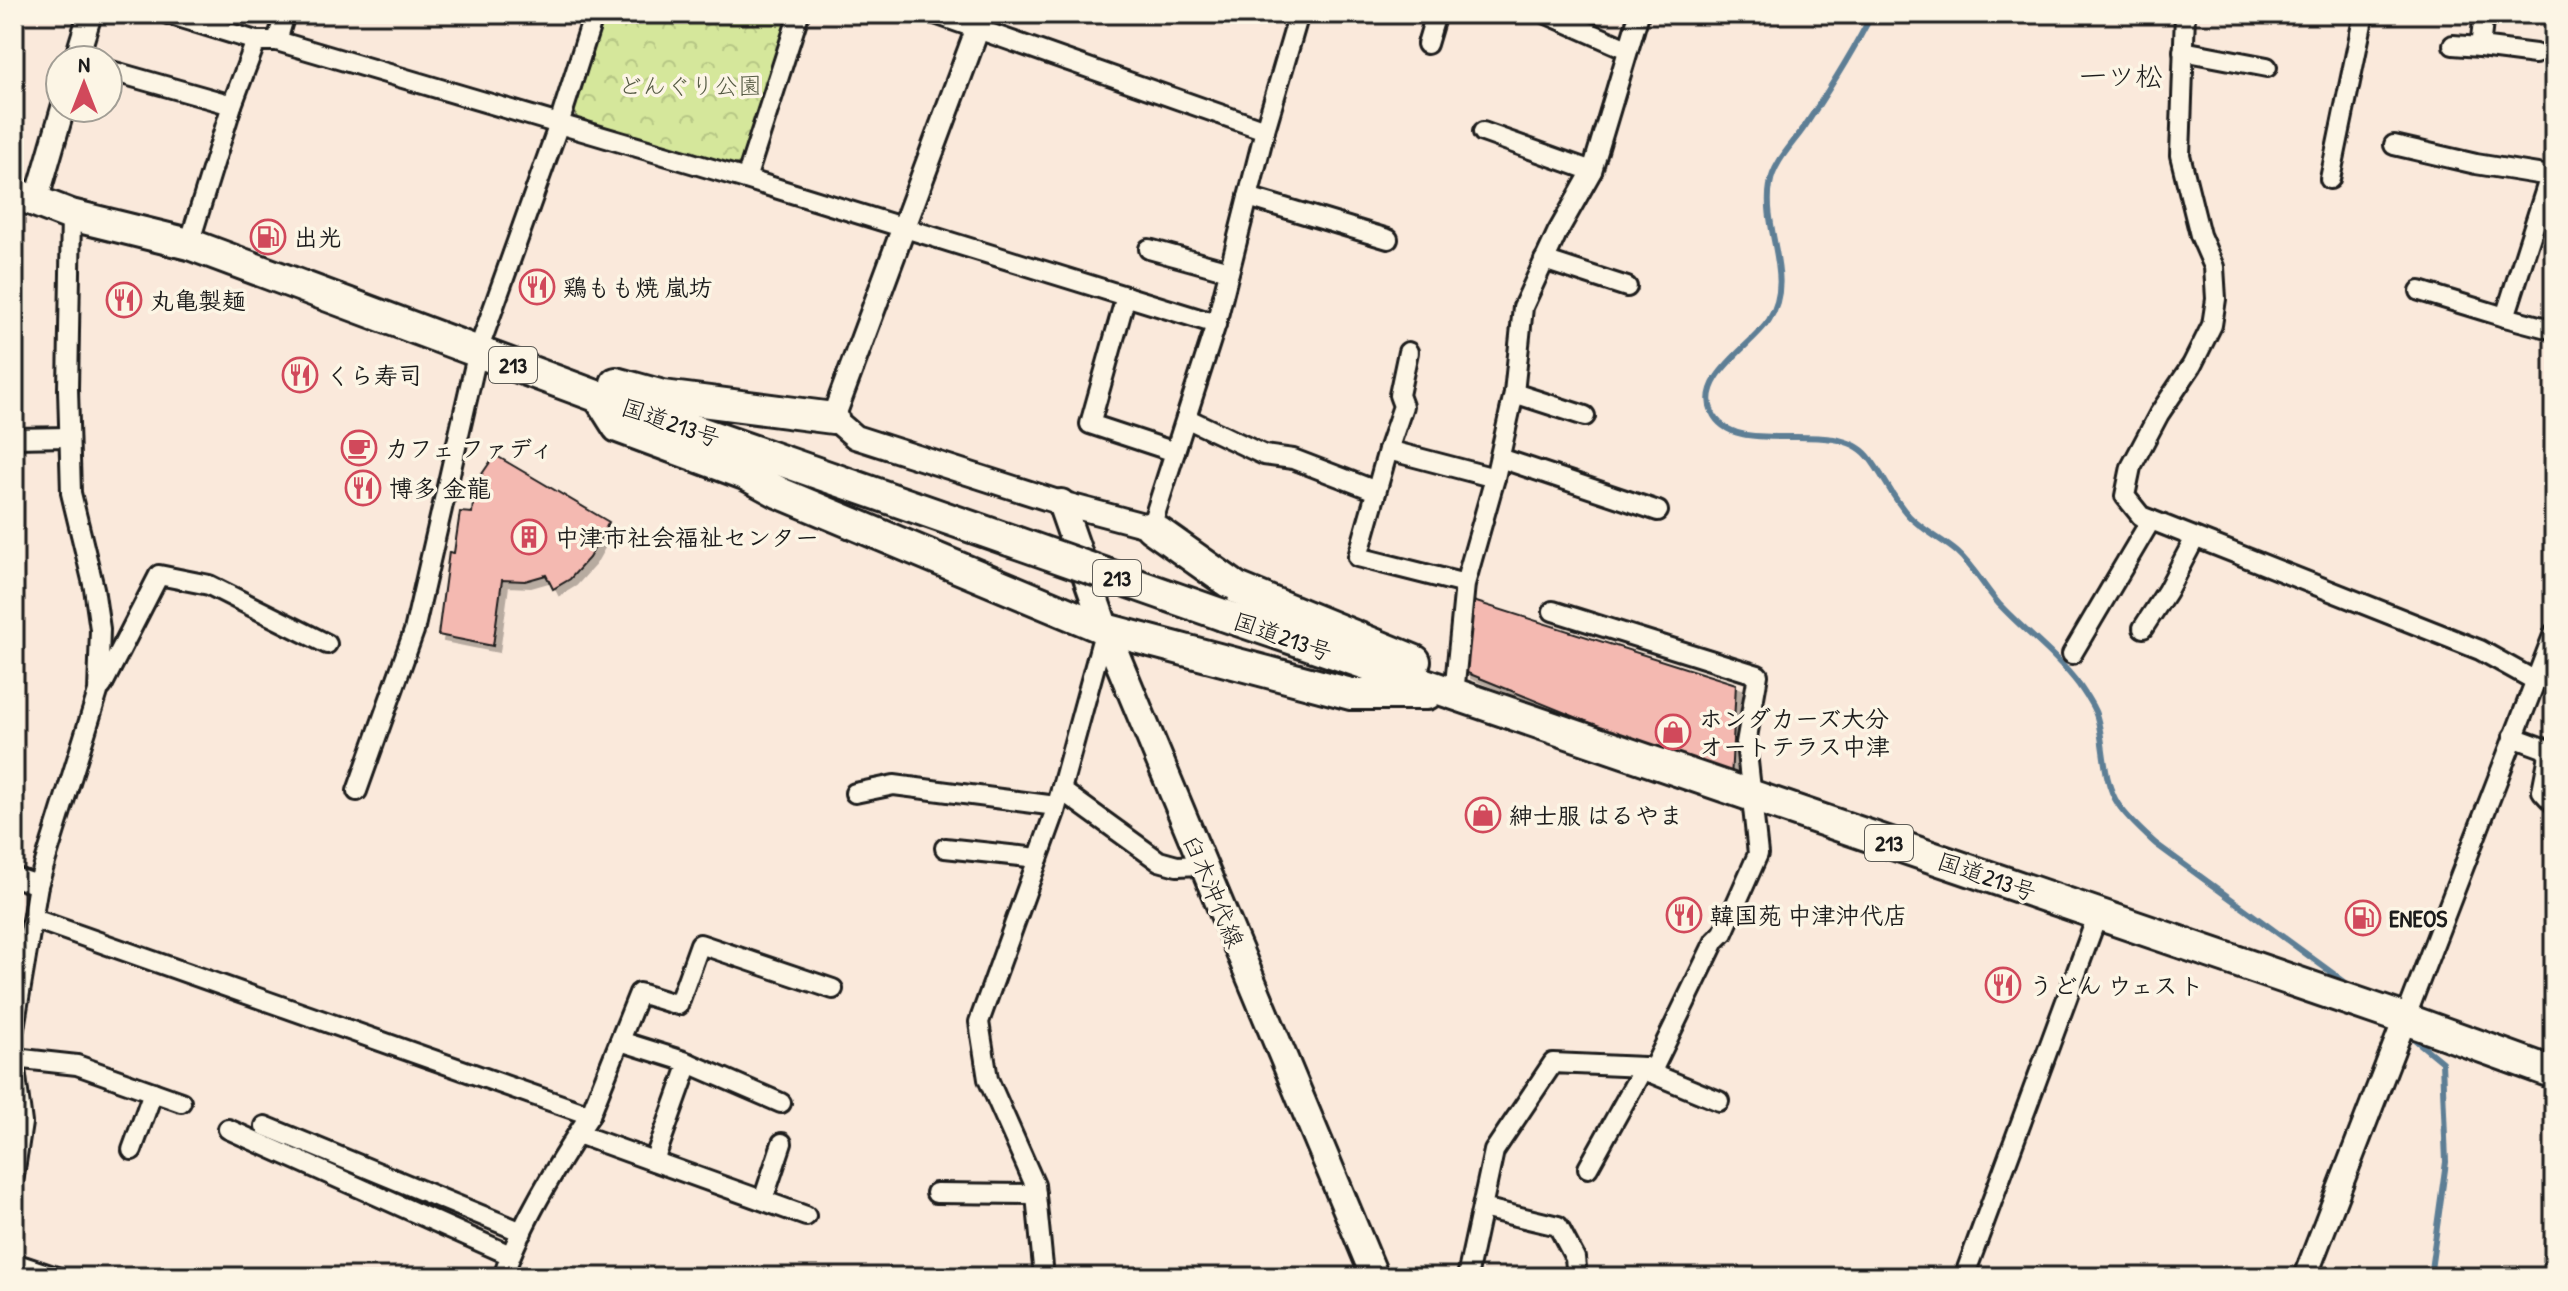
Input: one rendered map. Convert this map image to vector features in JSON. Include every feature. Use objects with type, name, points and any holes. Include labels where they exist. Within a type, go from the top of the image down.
[{"type":"highway","name":"国道213号","points":[[25,198],[71,215],[189,244],[599,397],[2554,1073]]},
{"type":"highway","points":[[478,351],[552,366],[663,396],[833,418]]},
{"type":"highway","points":[[599,397],[618,427],[745,474],[780,493],[1105,629],[1351,694],[1454,694]]},
{"type":"highway","points":[[1151,527],[1237,588],[1415,661],[1454,694]]},
{"type":"main road","name":"臼木沖代線","points":[[1061,503],[1105,629],[1375,1277]]},
{"type":"street","points":[[81,44],[90,14]]},
{"type":"street","points":[[168,14],[256,41],[277,41],[746,179],[1216,324]]},
{"type":"street","points":[[277,41],[285,14]]},
{"type":"street","points":[[357,791],[414,631],[478,351],[559,124],[594,14]]},
{"type":"street","points":[[746,179],[799,14]]},
{"type":"street","points":[[935,14],[980,22],[1265,130]]},
{"type":"street","points":[[980,22],[833,418],[855,437],[1061,503],[1151,527],[1216,324],[1265,130],[1299,14]]},
{"type":"street","points":[[1427,44],[1436,14]]},
{"type":"street","points":[[1547,14],[1627,49]]},
{"type":"street","points":[[1454,694],[1465,584],[1495,478],[1514,393],[1523,307],[1544,260],[1592,171],[1639,14]]},
{"type":"street","points":[[2185,14],[2180,155],[2200,235],[2214,267],[2216,299],[2212,325],[2192,365],[2159,414],[2131,467],[2125,496],[2141,516],[2480,650],[2534,680]]},
{"type":"street","points":[[2330,179],[2364,14]]},
{"type":"street","points":[[2480,47],[2484,14]]},
{"type":"street","points":[[189,244],[232,105],[256,41]]},
{"type":"street","points":[[2453,45],[2535,54]]},
{"type":"street","points":[[2183,51],[2267,67]]},
{"type":"street","points":[[124,75],[232,105]]},
{"type":"street","points":[[25,198],[56,124]]},
{"type":"street","points":[[1483,132],[1592,171]]},
{"type":"street","points":[[2394,145],[2476,164],[2552,176],[2505,317]]},
{"type":"street","points":[[1248,197],[1388,239]]},
{"type":"street","points":[[71,215],[71,493],[94,588],[100,629],[98,692]]},
{"type":"street","points":[[1149,249],[1229,271]]},
{"type":"street","points":[[1544,260],[1627,287]]},
{"type":"street","points":[[2420,291],[2554,330]]},
{"type":"street","points":[[1126,296],[1090,424],[1175,452]]},
{"type":"street","points":[[1408,352],[1399,395],[1403,406],[1358,557],[1465,584]]},
{"type":"street","points":[[1514,393],[1585,416]]},
{"type":"street","points":[[1186,418],[1264,455],[1293,459],[1376,491]]},
{"type":"street","points":[[14,438],[69,437]]},
{"type":"street","points":[[1388,450],[1495,478]]},
{"type":"street","points":[[1500,458],[1658,511]]},
{"type":"street","points":[[2072,654],[2151,520]]},
{"type":"street","points":[[2143,628],[2195,538]]},
{"type":"street","points":[[14,1028],[38,885],[98,692],[159,575],[209,585],[327,644]]},
{"type":"street","points":[[1553,611],[1758,675],[1746,743],[1758,854],[1723,933],[1715,941],[1648,1070],[1588,1168]]},
{"type":"street","points":[[1044,1277],[1035,1185],[988,1079],[979,1022],[1059,798],[1105,629]]},
{"type":"street","points":[[2305,1277],[2554,633]]},
{"type":"street","points":[[2513,737],[2543,748],[2549,755],[2542,791],[2554,804]]},
{"type":"street","points":[[855,793],[894,785],[1059,798],[1159,861],[1177,866],[1203,865]]},
{"type":"street","points":[[945,848],[1038,858]]},
{"type":"street","points":[[14,877],[38,885]]},
{"type":"street","points":[[1964,1277],[2098,914]]},
{"type":"street","points":[[34,919],[590,1115]]},
{"type":"street","points":[[503,1277],[522,1232],[590,1115],[639,993],[678,1005],[700,944],[833,989]]},
{"type":"street","points":[[620,1041],[689,1063],[781,1103]]},
{"type":"street","points":[[14,1176],[18,1122],[14,1059],[77,1065],[181,1102]]},
{"type":"street","points":[[654,1161],[689,1063]]},
{"type":"street","points":[[1467,1277],[1494,1151],[1553,1063],[1648,1070],[1719,1101]]},
{"type":"street","points":[[132,1150],[153,1092]]},
{"type":"street","points":[[265,1126],[522,1232]]},
{"type":"street","points":[[228,1129],[510,1255]]},
{"type":"street","points":[[578,1134],[806,1216]]},
{"type":"street","points":[[763,1200],[782,1143]]},
{"type":"street","points":[[936,1193],[1036,1194]]},
{"type":"street","points":[[1482,1208],[1558,1226],[1575,1258],[1577,1277]]},
{"type":"street","points":[[14,1263],[56,1277]]},
{"type":"green space","name":"どんぐり公園","points":[[604,14],[793,14],[742,162],[726,169],[579,124],[573,106]]},
{"type":"building","name":"中津市社会福祉センター","points":[[495,455],[609,522],[589,558],[570,579],[553,589],[546,575],[525,581],[502,580],[493,646],[438,635],[449,552],[454,553],[460,512],[472,513],[475,484]]},
{"type":"building","name":"ホンダカーズ大分 オートテラス中津","points":[[1470,600],[1736,684],[1731,780],[1465,672]]},
{"type":"waterway","points":[[1872,14],[1841,70],[1780,160],[1772,177],[1770,220],[1779,271],[1776,304],[1761,330],[1719,374],[1709,399],[1712,412],[1724,426],[1741,434],[1832,439],[1852,444],[1868,456],[1909,516],[1963,558],[1999,604],[2079,685],[2097,717],[2106,773],[2113,794],[2131,820],[2156,844],[2350,986]]},
{"type":"waterway","points":[[2408,1034],[2442,1062],[2446,1162],[2430,1277]]},
{"type":"place","name":"出光","points":[[268,237]]},
{"type":"place","name":"鶏もも焼 嵐坊","points":[[537,287]]},
{"type":"place","name":"丸亀製麺","points":[[124,300]]},
{"type":"place","name":"くら寿司","points":[[300,375]]},
{"type":"place","name":"カフェ ファディ","points":[[359,448]]},
{"type":"place","name":"博多 金龍","points":[[363,488]]},
{"type":"place","name":"中津市社会福祉センター","points":[[529,537]]},
{"type":"place","name":"ホンダカーズ大分 オートテラス中津","points":[[1673,732]]},
{"type":"place","name":"紳士服 はるやま","points":[[1483,815]]},
{"type":"place","name":"韓国苑 中津沖代店","points":[[1684,915]]},
{"type":"place","name":"ENEOS","points":[[2363,918]]},
{"type":"place","name":"うどん ウェスト","points":[[2003,985]]},
{"type":"district","name":"一ツ松","points":[[2121,76]]}]
